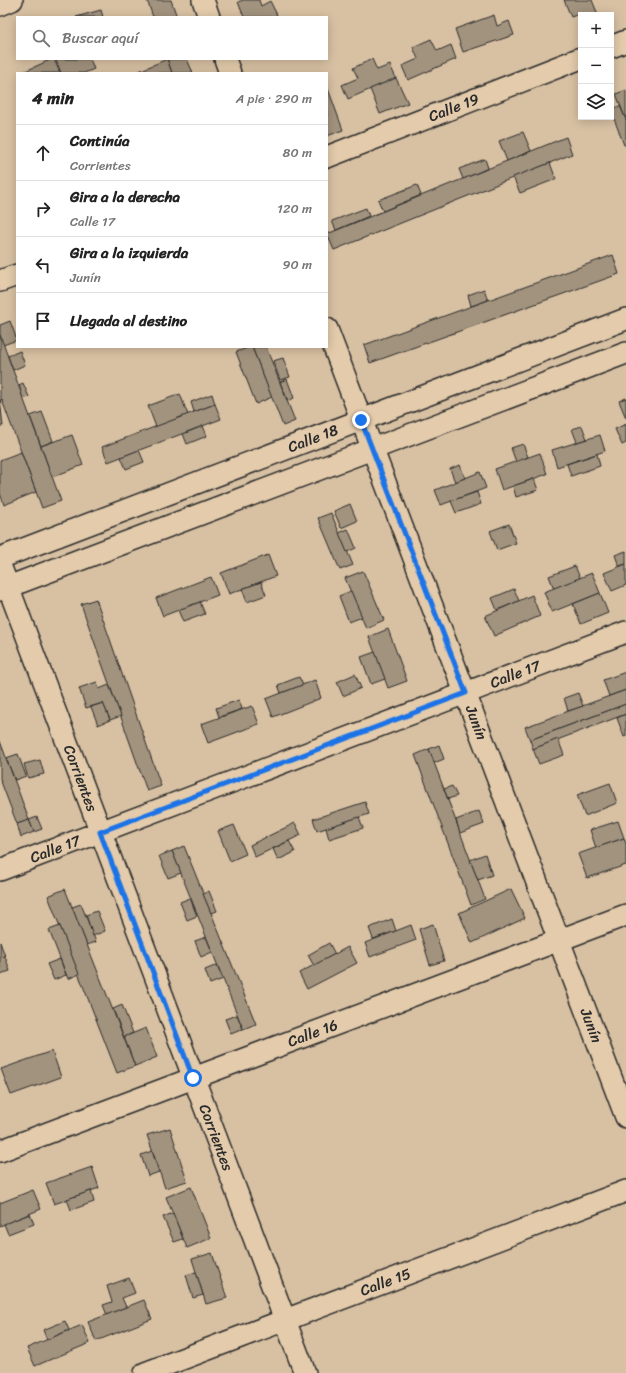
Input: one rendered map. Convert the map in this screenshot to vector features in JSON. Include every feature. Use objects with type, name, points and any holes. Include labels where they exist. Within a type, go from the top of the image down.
[{"type":"street","points":[[0,5],[12,0]]},
{"type":"street","points":[[202,0],[209,16]]},
{"type":"street","points":[[614,46],[626,41]]},
{"type":"street","name":"Calle 19","points":[[328,157],[578,59]]},
{"type":"street","points":[[225,60],[230,72]]},
{"type":"street","points":[[0,281],[16,275]]},
{"type":"street","name":"Calle 18","points":[[0,558],[626,319]]},
{"type":"street","name":"Junín","points":[[328,332],[626,1117]]},
{"type":"street","name":"Calle 18","points":[[4,589],[626,353]]},
{"type":"street","name":"Corrientes","points":[[0,565],[4,589],[100,832],[305,1373]]},
{"type":"street","name":"Calle 17","points":[[0,870],[626,632]]},
{"type":"street","name":"Calle 16","points":[[0,1151],[626,915]]},
{"type":"street","name":"Calle 15","points":[[145,1373],[626,1191]]},
{"type":"building","points":[[147,0],[171,0],[177,16],[153,16]]},
{"type":"building","points":[[243,0],[259,0],[261,6],[270,1],[277,15],[244,16],[238,2]]},
{"type":"building","points":[[564,0],[592,0],[597,12],[578,12],[578,14],[571,17]]},
{"type":"building","points":[[101,10],[103,16],[80,16]]},
{"type":"building","points":[[494,15],[497,26],[509,21],[514,35],[463,52],[455,29]]},
{"type":"building","points":[[431,39],[437,51],[451,45],[456,59],[408,80],[402,66],[418,59],[413,47]]},
{"type":"building","points":[[372,59],[377,70],[390,65],[396,78],[348,99],[342,85],[358,78],[353,68]]},
{"type":"building","points":[[50,60],[54,60],[60,72],[23,72]]},
{"type":"building","points":[[56,60],[90,60],[94,69],[86,72],[61,72]]},
{"type":"building","points":[[167,60],[187,60],[193,72],[172,72]]},
{"type":"building","points":[[167,60],[172,72],[140,72]]},
{"type":"building","points":[[396,78],[408,103],[380,114],[370,89]]},
{"type":"building","points":[[328,89],[343,130],[328,136]]},
{"type":"building","points":[[626,90],[626,120],[616,94]]},
{"type":"building","points":[[620,106],[626,120],[626,145],[624,145],[614,119],[614,108]]},
{"type":"building","points":[[523,132],[531,151],[507,161],[499,141]]},
{"type":"building","points":[[566,137],[572,154],[334,250],[328,234]]},
{"type":"building","points":[[485,159],[488,168],[463,179],[459,169]]},
{"type":"building","points":[[550,163],[556,179],[520,193],[513,177]]},
{"type":"building","points":[[417,185],[421,195],[383,211],[378,200]]},
{"type":"building","points":[[366,208],[369,216],[336,230],[332,221]]},
{"type":"building","points":[[613,255],[619,274],[370,363],[364,345]]},
{"type":"building","points":[[484,289],[488,300],[471,306],[468,295]]},
{"type":"building","points":[[10,321],[16,340],[3,345],[0,335],[0,325]]},
{"type":"building","points":[[0,335],[61,501],[42,508],[0,395]]},
{"type":"building","points":[[247,348],[252,348],[272,397],[256,404],[236,352]]},
{"type":"building","points":[[252,348],[266,348],[295,421],[283,426]]},
{"type":"building","points":[[20,351],[25,365],[13,370],[8,356]]},
{"type":"building","points":[[283,358],[290,377],[280,380],[273,361]]},
{"type":"building","points":[[287,379],[294,398],[288,401],[280,382]]},
{"type":"building","points":[[23,383],[29,397],[23,399],[19,385]]},
{"type":"building","points":[[180,394],[188,415],[156,427],[148,406]]},
{"type":"building","points":[[212,394],[215,404],[194,412],[191,402]]},
{"type":"building","points":[[626,398],[626,418],[619,401]]},
{"type":"building","points":[[0,399],[3,426],[0,426]]},
{"type":"building","points":[[215,404],[221,419],[108,462],[102,447]]},
{"type":"building","points":[[42,412],[53,441],[41,446],[30,416]]},
{"type":"building","points":[[626,424],[626,443],[622,445],[615,429]]},
{"type":"building","points":[[203,426],[207,436],[187,444],[183,434]]},
{"type":"building","points":[[582,426],[587,439],[577,442],[572,429]]},
{"type":"building","points":[[72,435],[83,465],[52,477],[41,446]]},
{"type":"building","points":[[600,435],[605,451],[557,467],[552,450]]},
{"type":"building","points":[[523,444],[528,457],[516,462],[511,448]]},
{"type":"building","points":[[139,450],[144,462],[126,469],[121,457]]},
{"type":"building","points":[[21,452],[36,492],[4,505],[0,493],[0,460]]},
{"type":"building","points":[[540,453],[547,474],[502,490],[495,469]]},
{"type":"building","points":[[597,454],[600,466],[571,476],[567,464]]},
{"type":"building","points":[[460,465],[465,478],[455,482],[450,469]]},
{"type":"building","points":[[480,472],[486,488],[441,505],[435,490]]},
{"type":"building","points":[[534,479],[538,490],[516,497],[513,486]]},
{"type":"building","points":[[477,492],[481,504],[456,513],[451,501]]},
{"type":"building","points":[[350,504],[357,521],[341,528],[334,511]]},
{"type":"building","points":[[331,513],[353,565],[340,570],[318,518]]},
{"type":"building","points":[[509,524],[516,543],[497,550],[490,531]]},
{"type":"building","points":[[348,529],[356,548],[347,552],[339,533]]},
{"type":"building","points":[[626,551],[626,564],[619,566],[615,555]]},
{"type":"building","points":[[268,555],[276,576],[229,594],[221,573]]},
{"type":"building","points":[[626,564],[626,585],[612,591],[604,573]]},
{"type":"building","points":[[575,566],[580,578],[554,589],[549,576]]},
{"type":"building","points":[[363,571],[384,620],[366,628],[345,578]]},
{"type":"building","points":[[592,573],[600,593],[552,612],[544,592]]},
{"type":"building","points":[[211,577],[218,595],[163,616],[156,598]]},
{"type":"building","points":[[261,582],[266,595],[247,602],[242,589]]},
{"type":"building","points":[[514,589],[519,601],[497,610],[492,598]]},
{"type":"building","points":[[351,591],[362,617],[349,622],[339,596]]},
{"type":"building","points":[[600,593],[608,613],[581,624],[573,604]]},
{"type":"building","points":[[532,595],[540,616],[494,636],[485,616]]},
{"type":"building","points":[[96,599],[161,786],[147,791],[81,604]]},
{"type":"building","points":[[200,602],[205,614],[183,622],[178,610]]},
{"type":"building","points":[[388,629],[407,681],[388,688],[369,637]]},
{"type":"building","points":[[375,652],[385,679],[371,684],[361,657]]},
{"type":"building","points":[[626,672],[626,690],[609,696],[603,680]]},
{"type":"building","points":[[355,674],[361,688],[343,696],[337,682]]},
{"type":"building","points":[[299,677],[303,685],[281,693],[278,685]]},
{"type":"building","points":[[315,680],[321,698],[273,717],[266,699]]},
{"type":"building","points":[[97,682],[99,689],[109,685],[121,716],[110,720],[103,703],[86,708],[79,688]]},
{"type":"building","points":[[626,690],[626,704],[530,740],[525,727]]},
{"type":"building","points":[[578,693],[583,706],[568,711],[564,698]]},
{"type":"building","points":[[239,700],[242,709],[219,717],[216,708]]},
{"type":"building","points":[[103,703],[110,720],[98,725],[91,707]]},
{"type":"building","points":[[626,704],[626,714],[533,749],[530,740]]},
{"type":"building","points":[[252,706],[259,724],[208,743],[201,724]]},
{"type":"building","points":[[626,714],[626,736],[624,737],[617,718]]},
{"type":"building","points":[[558,739],[564,755],[539,764],[533,749]]},
{"type":"building","points":[[0,741],[29,820],[17,824],[0,779]]},
{"type":"building","points":[[439,745],[444,759],[434,763],[429,749]]},
{"type":"building","points":[[429,749],[485,899],[471,905],[415,755]]},
{"type":"building","points":[[18,754],[26,776],[15,780],[6,758]]},
{"type":"building","points":[[40,760],[44,774],[28,778],[24,764]]},
{"type":"building","points":[[610,783],[617,803],[585,816],[577,795]]},
{"type":"building","points":[[452,786],[457,796],[448,799],[444,789]]},
{"type":"building","points":[[365,802],[369,814],[317,831],[313,819]]},
{"type":"building","points":[[479,811],[484,824],[460,833],[456,820]]},
{"type":"building","points":[[37,817],[42,829],[34,832],[29,820]]},
{"type":"building","points":[[359,817],[363,828],[329,839],[326,828]]},
{"type":"building","points":[[29,820],[34,832],[21,837],[17,824]]},
{"type":"building","points":[[618,821],[624,838],[596,848],[590,830]]},
{"type":"building","points":[[295,823],[301,835],[255,857],[250,845]]},
{"type":"building","points":[[234,825],[246,854],[230,861],[218,831]]},
{"type":"building","points":[[624,838],[626,844],[626,865],[587,878],[578,854]]},
{"type":"building","points":[[289,841],[295,852],[278,860],[273,849]]},
{"type":"building","points":[[184,846],[256,1024],[243,1029],[172,851]]},
{"type":"building","points":[[172,851],[181,873],[168,878],[159,856]]},
{"type":"building","points":[[485,854],[492,875],[478,880],[470,860]]},
{"type":"building","points":[[65,889],[135,1066],[117,1073],[48,896]]},
{"type":"building","points":[[511,889],[525,918],[472,943],[459,913]]},
{"type":"building","points":[[209,891],[217,911],[211,913],[203,894]]},
{"type":"building","points":[[190,898],[197,916],[187,920],[180,902]]},
{"type":"building","points":[[81,904],[96,942],[87,945],[72,907]]},
{"type":"building","points":[[97,911],[105,931],[93,936],[86,915]]},
{"type":"building","points":[[392,919],[396,931],[373,939],[369,928]]},
{"type":"building","points":[[433,924],[444,961],[430,965],[419,929]]},
{"type":"building","points":[[411,925],[416,940],[370,957],[365,943]]},
{"type":"building","points":[[60,926],[79,974],[68,979],[49,930]]},
{"type":"building","points":[[206,937],[212,952],[201,957],[195,941]]},
{"type":"building","points":[[0,942],[5,956],[0,957]]},
{"type":"building","points":[[329,943],[335,954],[314,966],[308,955]]},
{"type":"building","points":[[348,947],[357,963],[307,989],[299,973]]},
{"type":"building","points":[[5,956],[10,971],[0,974],[0,957]]},
{"type":"building","points":[[60,959],[66,975],[54,980],[47,964]]},
{"type":"building","points":[[217,965],[223,979],[210,984],[205,970]]},
{"type":"building","points":[[122,1005],[133,1033],[124,1037],[113,1009]]},
{"type":"building","points":[[237,1015],[243,1029],[231,1034],[225,1019]]},
{"type":"building","points":[[146,1028],[157,1057],[135,1066],[124,1037]]},
{"type":"building","points":[[52,1051],[61,1077],[11,1095],[1,1069]]},
{"type":"building","points":[[170,1128],[187,1181],[165,1188],[147,1135]]},
{"type":"building","points":[[152,1151],[159,1172],[148,1176],[141,1155]]},
{"type":"building","points":[[92,1167],[99,1188],[54,1204],[46,1183]]},
{"type":"building","points":[[191,1187],[211,1238],[187,1248],[166,1197]]},
{"type":"building","points":[[33,1190],[41,1209],[0,1226],[0,1203]]},
{"type":"building","points":[[91,1191],[94,1202],[71,1210],[67,1199]]},
{"type":"building","points":[[173,1213],[183,1239],[174,1242],[163,1217]]},
{"type":"building","points":[[30,1214],[34,1224],[8,1234],[4,1224]]},
{"type":"building","points":[[212,1253],[227,1298],[206,1304],[192,1259]]},
{"type":"building","points":[[196,1272],[203,1295],[193,1298],[186,1275]]},
{"type":"building","points":[[129,1278],[135,1293],[122,1298],[126,1307],[107,1315],[103,1305],[112,1302],[107,1286]]},
{"type":"building","points":[[144,1300],[152,1319],[96,1341],[88,1322]]},
{"type":"building","points":[[65,1321],[69,1330],[47,1340],[43,1330]]},
{"type":"building","points":[[82,1325],[90,1343],[35,1366],[27,1348]]},
{"type":"route","points":[[193,1078],[100,832],[466,693],[361,420]]}]
